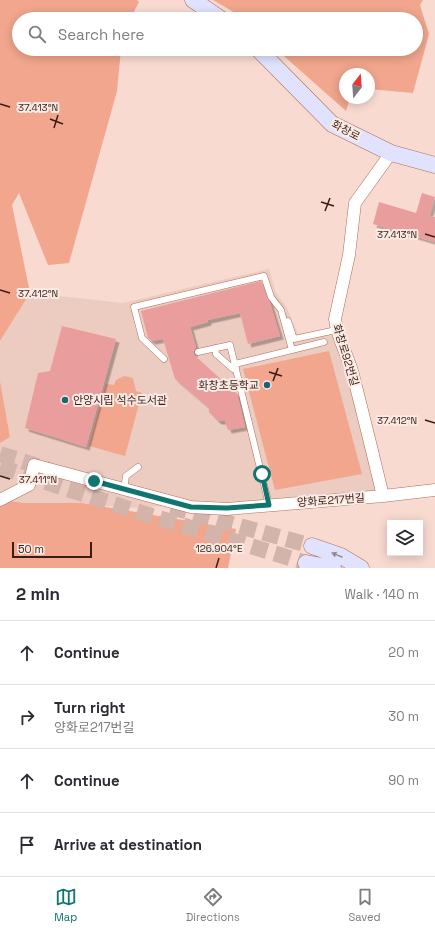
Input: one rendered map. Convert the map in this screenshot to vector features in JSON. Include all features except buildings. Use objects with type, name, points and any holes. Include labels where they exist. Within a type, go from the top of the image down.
[{"type":"street","points":[[193,0],[211,12]]},
{"type":"street","name":"화창로","points":[[265,56],[332,124],[391,153],[435,165]]},
{"type":"street","name":"화창로92번길","points":[[383,496],[348,359],[336,330],[335,319],[350,255],[355,203],[391,153]]},
{"type":"street","name":"양화로217번길","points":[[0,500],[29,485],[34,465],[191,507],[227,508],[383,496],[435,490]]},
{"type":"street","points":[[312,546],[341,556],[361,568]]},
{"type":"street","points":[[306,563],[333,568]]},
{"type":"lane","points":[[164,359],[142,338],[134,307],[264,276],[271,297],[287,318],[294,339],[336,330]]},
{"type":"lane","points":[[281,310],[292,350]]},
{"type":"lane","points":[[215,348],[216,354],[234,369],[236,366],[324,342]]},
{"type":"lane","points":[[198,352],[230,345],[269,505]]},
{"type":"lane","points":[[124,489],[126,476],[138,466]]},
{"type":"shaded area","points":[[0,0],[137,0],[139,2],[134,12],[12,12],[12,56],[120,56],[117,91],[69,263],[48,265],[19,193],[12,205],[30,293],[0,341]]},
{"type":"shaded area","points":[[213,0],[423,0],[420,5],[422,12],[233,12]]},
{"type":"shaded area","points":[[423,15],[429,34],[413,93],[375,90],[375,68],[339,68],[339,104],[348,104],[346,111],[284,56],[423,56]]},
{"type":"shaded area","points":[[269,269],[276,293],[286,306],[298,334],[330,328],[334,330],[383,496],[126,508],[82,503],[24,503],[2,500],[0,494],[0,443],[10,437],[0,381],[0,341],[30,293],[123,303]]},
{"type":"shaded area","points":[[329,351],[362,474],[275,490],[243,369]]},
{"type":"shaded area","points":[[124,376],[133,378],[136,391],[142,393],[125,456],[89,446],[106,384],[114,385],[116,380]]},
{"type":"shaded area","points":[[0,381],[10,437],[0,443]]},
{"type":"shaded area","points":[[0,494],[2,500],[24,503],[82,503],[236,529],[228,568],[0,568]]},
{"type":"tunnel","points":[[0,454],[49,470]]},
{"type":"tunnel","points":[[0,467],[126,508],[306,563]]},
{"type":"tunnel","points":[[171,507],[312,546]]},
{"type":"place","name":"화창초등학교","points":[[267,385]]},
{"type":"place","name":"안양시립 석수도서관","points":[[65,400]]},
{"type":"route","points":[[94,481],[191,507],[227,508],[269,505],[262,474]]}]
